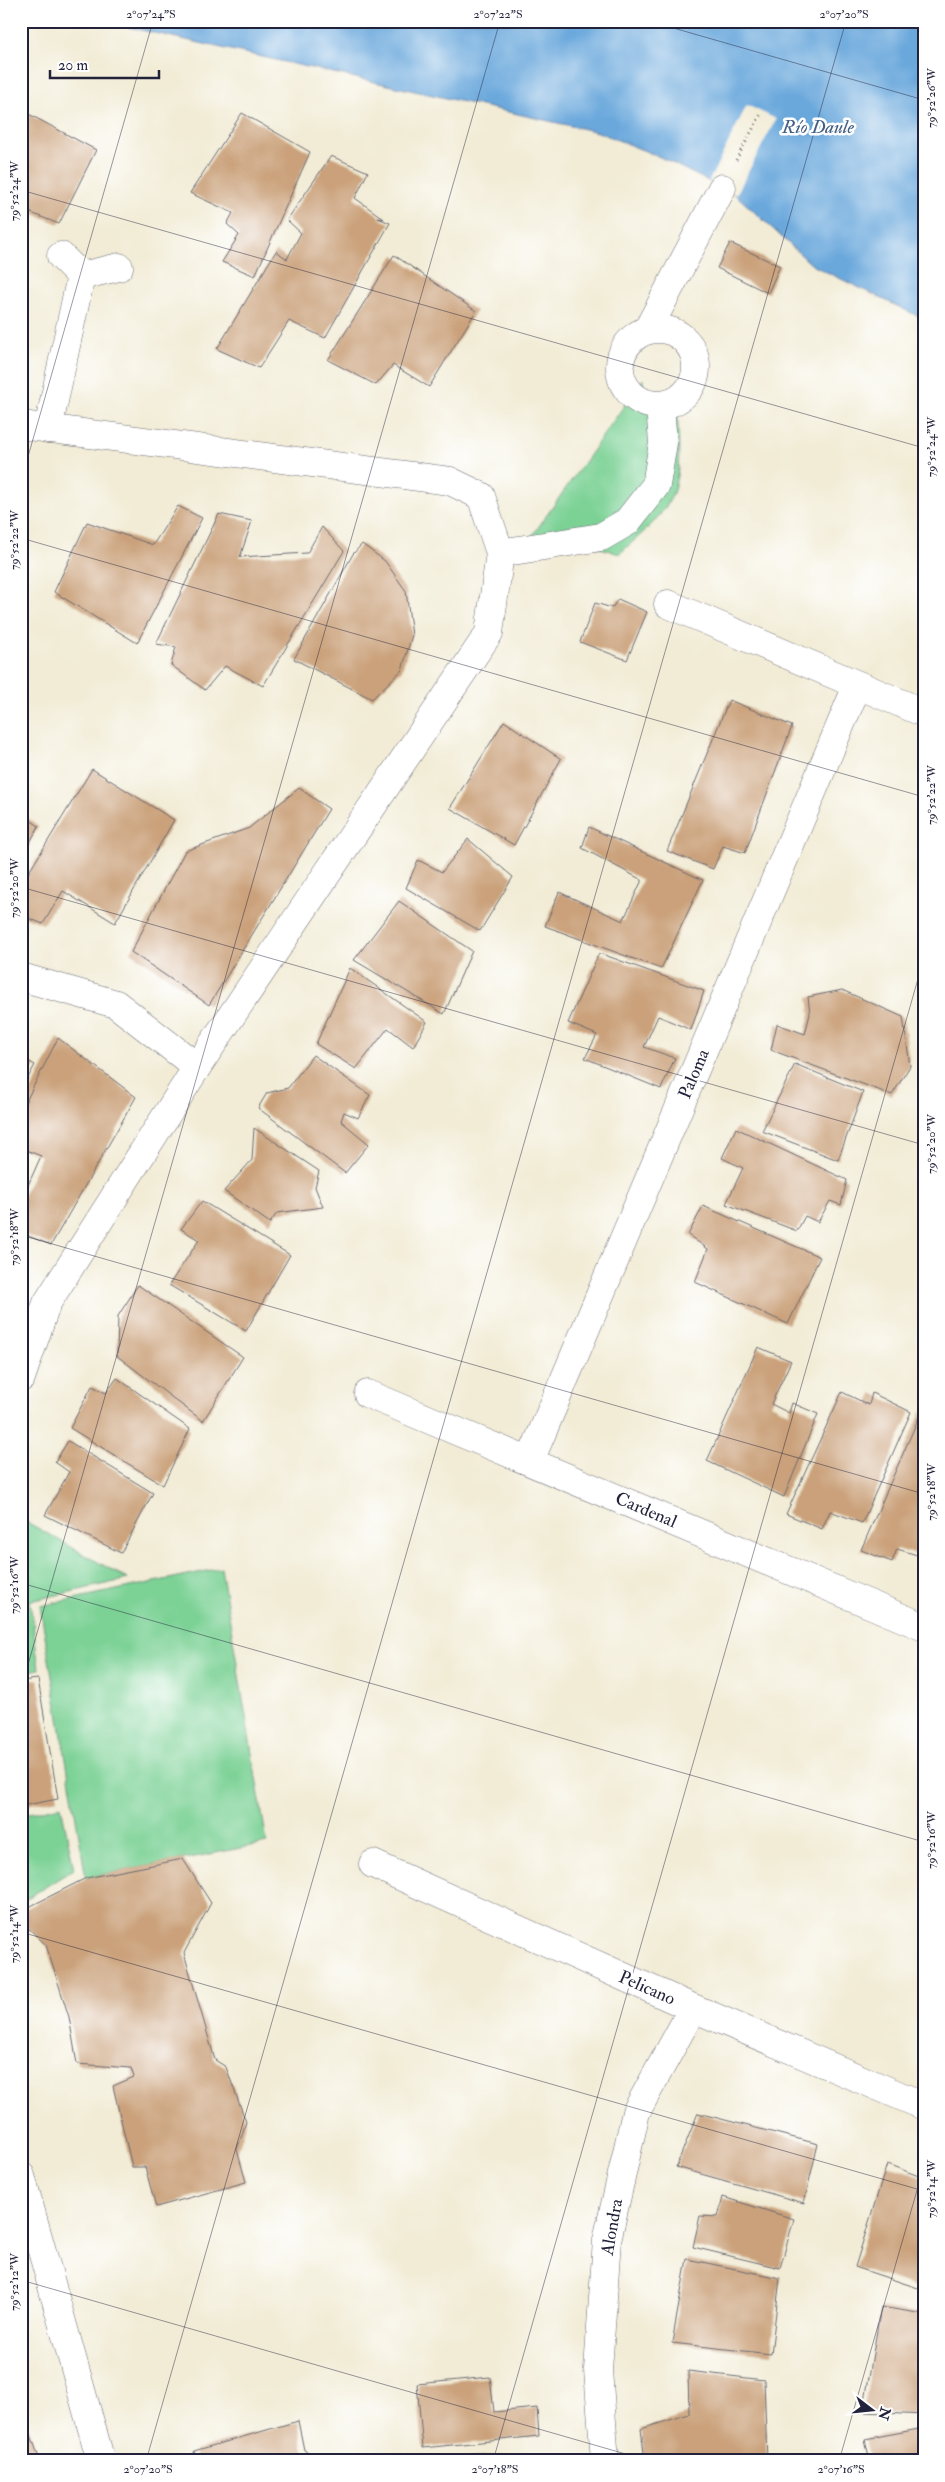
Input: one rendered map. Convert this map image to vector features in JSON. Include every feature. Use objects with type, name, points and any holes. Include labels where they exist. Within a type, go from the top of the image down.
[{"type":"street","points":[[648,329],[722,188]]},
{"type":"street","points":[[61,256],[81,276]]},
{"type":"street","points":[[81,276],[119,267]]},
{"type":"street","points":[[21,1378],[31,1325],[47,1303],[197,1068],[489,633],[500,553],[480,496],[450,481],[34,427],[81,276]]},
{"type":"street","points":[[664,328],[679,334],[691,346],[696,361],[696,378],[689,392],[676,402],[660,406],[642,403],[627,391],[620,374],[621,355],[632,339],[648,329],[664,328]]},
{"type":"street","points":[[500,553],[601,537],[627,522],[656,485],[663,443],[660,406]]},
{"type":"street","points":[[668,604],[924,713]]},
{"type":"street","name":"Paloma","points":[[530,1461],[857,686]]},
{"type":"street","points":[[21,977],[116,1004],[197,1068]]},
{"type":"street","name":"Cardenal","points":[[368,1394],[924,1627]]},
{"type":"street","name":"Pelicano","points":[[373,1864],[693,2008],[924,2106]]},
{"type":"street","name":"Alondra","points":[[605,2461],[598,2370],[607,2240],[636,2112],[693,2008]]},
{"type":"street","points":[[21,2176],[101,2461]]},
{"type":"path","points":[[722,188],[761,114]]},
{"type":"green space","points":[[643,379],[645,394],[651,404],[662,410],[677,412],[678,471],[674,490],[665,508],[651,525],[619,554],[565,536],[525,546]]},
{"type":"green space","points":[[25,1521],[128,1579],[30,1601],[39,1669],[21,1673],[21,1528]]},
{"type":"green space","points":[[221,1568],[267,1843],[86,1878],[40,1606]]},
{"type":"green space","points":[[61,1806],[74,1869],[21,1902],[21,1815]]},
{"type":"water","name":"Río Daule","points":[[101,21],[924,21],[924,319],[812,265],[736,195],[660,157],[598,132]]},
{"type":"pier","points":[[747,105],[776,119],[736,195],[709,181]]},
{"type":"building","points":[[21,110],[96,150],[59,224],[21,209]]},
{"type":"building","points":[[242,113],[310,152],[255,276],[222,262],[239,235],[227,224],[233,213],[190,193]]},
{"type":"building","points":[[331,156],[368,172],[355,198],[384,219],[378,218],[390,223],[325,338],[289,321],[259,368],[217,349],[276,251],[287,259],[301,233],[287,220]]},
{"type":"building","points":[[730,243],[780,266],[768,293],[717,268]]},
{"type":"building","points":[[394,255],[476,311],[429,387],[393,365],[376,385],[328,360]]},
{"type":"building","points":[[21,271],[25,272],[22,294],[21,294]]},
{"type":"building","points":[[178,506],[202,518],[137,643],[54,592],[87,522],[153,545]]},
{"type":"building","points":[[219,514],[252,521],[240,557],[307,553],[322,527],[344,551],[263,686],[225,666],[205,690],[171,665],[176,647],[156,644]]},
{"type":"building","points":[[362,544],[385,561],[406,591],[412,635],[402,670],[372,699],[294,659],[353,554]]},
{"type":"building","points":[[618,599],[647,612],[627,660],[580,642],[595,603],[612,608]]},
{"type":"building","points":[[729,700],[792,726],[745,853],[723,846],[713,869],[667,851]]},
{"type":"building","points":[[504,721],[561,759],[514,845],[450,808]]},
{"type":"building","points":[[92,769],[174,820],[115,923],[63,891],[43,924],[21,915],[21,885]]},
{"type":"building","points":[[299,788],[329,809],[209,1005],[131,952],[185,851],[249,828]]},
{"type":"building","points":[[21,814],[39,826],[21,858]]},
{"type":"building","points":[[589,827],[703,880],[661,969],[545,926],[559,892],[623,921],[642,880],[582,848]]},
{"type":"building","points":[[468,839],[513,877],[480,931],[406,888],[418,860],[442,872]]},
{"type":"building","points":[[399,901],[472,951],[444,1014],[354,960]]},
{"type":"building","points":[[599,953],[704,991],[691,1030],[658,1016],[644,1047],[675,1058],[661,1089],[585,1058],[597,1035],[568,1023]]},
{"type":"building","points":[[350,968],[427,1022],[413,1047],[388,1028],[356,1069],[316,1044]]},
{"type":"building","points":[[842,990],[903,1017],[910,1066],[892,1095],[771,1050],[777,1024],[805,1034],[810,1014],[808,997]]},
{"type":"building","points":[[58,1038],[136,1097],[51,1245],[21,1233],[21,1201],[41,1156],[21,1148],[21,1111]]},
{"type":"building","points":[[313,1055],[370,1095],[358,1118],[344,1112],[341,1121],[369,1144],[345,1173],[258,1108],[267,1093],[288,1088]]},
{"type":"building","points":[[21,1057],[35,1065],[21,1091]]},
{"type":"building","points":[[795,1064],[863,1092],[838,1160],[762,1131]]},
{"type":"building","points":[[254,1128],[319,1171],[315,1187],[323,1207],[277,1213],[270,1223],[224,1191],[252,1160]]},
{"type":"building","points":[[736,1128],[847,1180],[841,1205],[830,1201],[818,1222],[805,1216],[797,1231],[726,1204],[743,1168],[722,1158]]},
{"type":"building","points":[[202,1201],[290,1255],[246,1331],[169,1285],[199,1240],[181,1229]]},
{"type":"building","points":[[703,1206],[820,1257],[788,1324],[695,1282],[708,1249],[688,1235]]},
{"type":"building","points":[[138,1285],[243,1357],[203,1421],[117,1356],[118,1316]]},
{"type":"building","points":[[758,1347],[791,1361],[771,1404],[789,1413],[792,1403],[818,1414],[784,1497],[707,1461]]},
{"type":"building","points":[[117,1378],[190,1429],[163,1485],[70,1428],[92,1386],[106,1393]]},
{"type":"building","points":[[842,1392],[869,1405],[872,1393],[911,1412],[862,1523],[830,1511],[822,1529],[786,1514]]},
{"type":"building","points":[[922,1410],[924,1557],[897,1549],[892,1562],[861,1550]]},
{"type":"building","points":[[68,1441],[153,1493],[121,1553],[45,1515],[69,1472],[55,1462]]},
{"type":"building","points":[[38,1679],[58,1799],[21,1806],[21,1681]]},
{"type":"building","points":[[183,1859],[211,1903],[184,1953],[215,2060],[226,2067],[246,2122],[237,2150],[246,2182],[156,2207],[145,2167],[132,2167],[113,2086],[134,2077],[131,2068],[77,2064],[69,2017],[46,1945],[21,1921],[21,1911],[86,1878]]},
{"type":"building","points":[[698,2113],[818,2144],[804,2203],[676,2167]]},
{"type":"building","points":[[887,2164],[924,2178],[924,2290],[855,2267]]},
{"type":"building","points":[[723,2197],[794,2219],[780,2268],[693,2247],[700,2216],[718,2217]]},
{"type":"building","points":[[687,2259],[780,2278],[771,2354],[672,2343]]},
{"type":"building","points":[[881,2307],[924,2314],[924,2415],[863,2412]]},
{"type":"building","points":[[688,2371],[764,2380],[767,2460],[645,2461],[641,2429],[689,2414]]},
{"type":"building","points":[[490,2377],[494,2412],[537,2408],[539,2436],[423,2448],[417,2384]]},
{"type":"building","points":[[22,2409],[40,2461],[21,2461]]},
{"type":"building","points":[[298,2421],[304,2450],[322,2461],[196,2461],[194,2451]]},
{"type":"building","points":[[924,2428],[924,2461],[870,2461],[865,2439]]},
{"type":"building","points":[[508,2455],[508,2461],[458,2461],[458,2459]]}]
